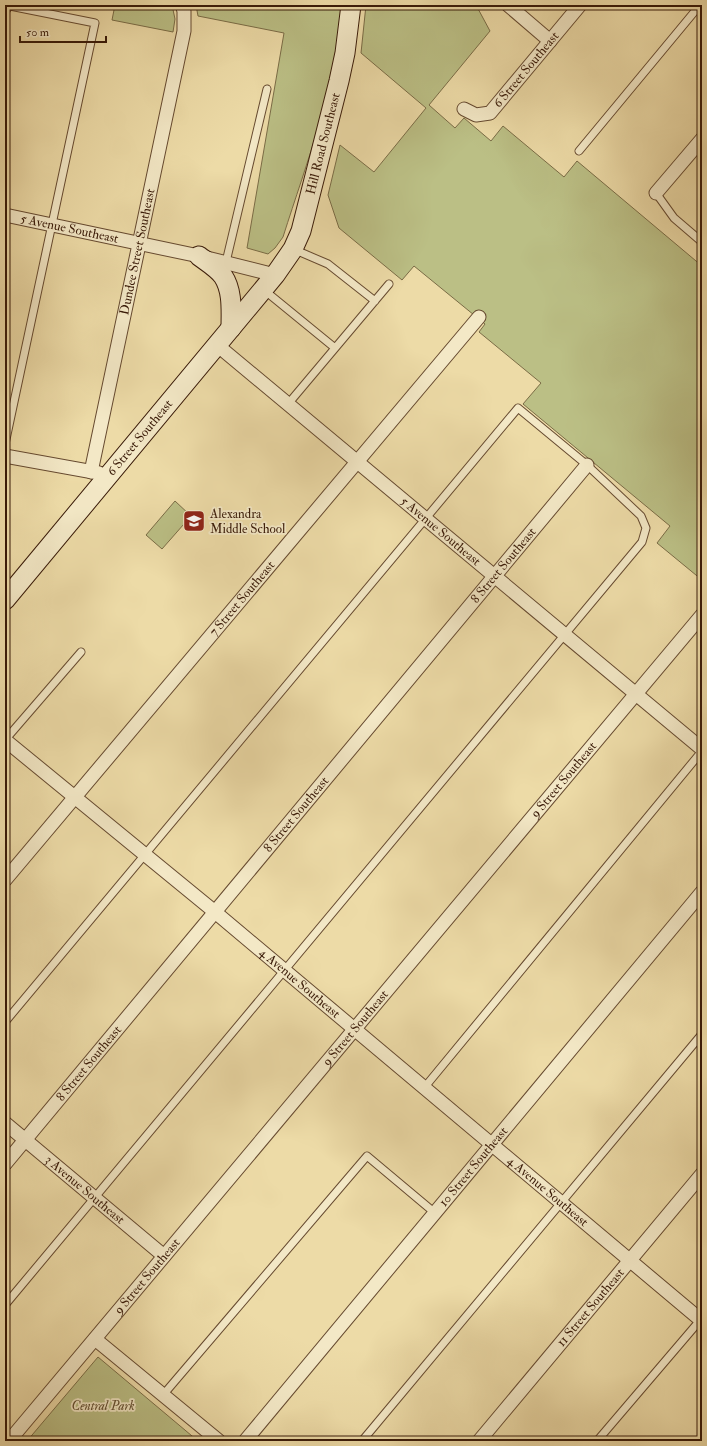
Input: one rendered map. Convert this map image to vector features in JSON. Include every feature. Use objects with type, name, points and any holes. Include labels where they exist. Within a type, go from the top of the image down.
[{"type":"street","name":"Dundee Street Southeast","points":[[100,473],[139,243],[184,31],[184,11],[182,5]]},
{"type":"street","name":"Hill Road Southeast","points":[[275,275],[292,249],[301,231],[339,81],[345,53],[351,5]]},
{"type":"street","points":[[508,5],[550,41]]},
{"type":"street","name":"6 Street Southeast","points":[[464,109],[476,116],[490,112],[580,5]]},
{"type":"street","points":[[656,193],[702,139]]},
{"type":"street","name":"5 Avenue Southeast","points":[[5,215],[199,256],[275,275]]},
{"type":"street","points":[[199,256],[223,276],[229,290],[232,304],[231,328]]},
{"type":"street","name":"6 Street Southeast","points":[[5,600],[100,473],[217,344],[275,275]]},
{"type":"street","name":"7 Street Southeast","points":[[5,880],[479,317]]},
{"type":"street","name":"5 Avenue Southeast","points":[[217,344],[702,750]]},
{"type":"street","points":[[5,456],[100,473]]},
{"type":"street","name":"8 Street Southeast","points":[[5,1164],[496,577],[587,465]]},
{"type":"street","name":"9 Street Southeast","points":[[9,1441],[702,615]]},
{"type":"street","name":"4 Avenue Southeast","points":[[5,740],[215,912],[701,1319]]},
{"type":"street","name":"10 Street Southeast","points":[[245,1441],[702,892]]},
{"type":"street","name":"3 Avenue Southeast","points":[[5,1123],[164,1256]]},
{"type":"street","name":"11 Street Southeast","points":[[479,1441],[702,1174]]},
{"type":"street","points":[[95,1339],[219,1441]]},
{"type":"lane","points":[[579,151],[700,5]]},
{"type":"lane","points":[[5,6],[95,23],[5,444]]},
{"type":"lane","points":[[226,262],[267,89]]},
{"type":"lane","points":[[656,193],[674,218],[702,242]]},
{"type":"lane","points":[[292,249],[328,264],[375,301]]},
{"type":"lane","points":[[288,404],[389,284]]},
{"type":"lane","points":[[263,290],[335,348]]},
{"type":"lane","points":[[5,1022],[518,408],[587,465],[641,516],[646,528],[642,542],[5,1305]]},
{"type":"lane","points":[[5,740],[81,652]]},
{"type":"lane","points":[[424,1088],[702,750]]},
{"type":"lane","points":[[362,1441],[702,1034]]},
{"type":"lane","points":[[163,1395],[367,1156],[435,1213]]},
{"type":"lane","points":[[597,1441],[701,1319]]},
{"type":"green space","points":[[115,5],[172,5],[175,19],[173,32],[112,20]]},
{"type":"green space","points":[[196,5],[342,5],[334,64],[320,122],[283,237],[275,248],[268,254],[247,248],[284,33],[198,16]]},
{"type":"green space","points":[[366,5],[476,5],[490,31],[429,105],[455,128],[464,118],[491,141],[503,126],[564,177],[577,161],[702,266],[702,580],[657,543],[670,526],[523,404],[541,383],[479,332],[485,324],[414,266],[402,280],[339,228],[328,195],[340,145],[374,172],[426,108],[361,53]]},
{"type":"green space","points":[[175,501],[191,516],[162,549],[146,535]]},
{"type":"green space","name":"Central Park","points":[[98,1357],[198,1441],[27,1441]]},
{"type":"place","name":"Alexandra Middle School","points":[[194,521]]}]
